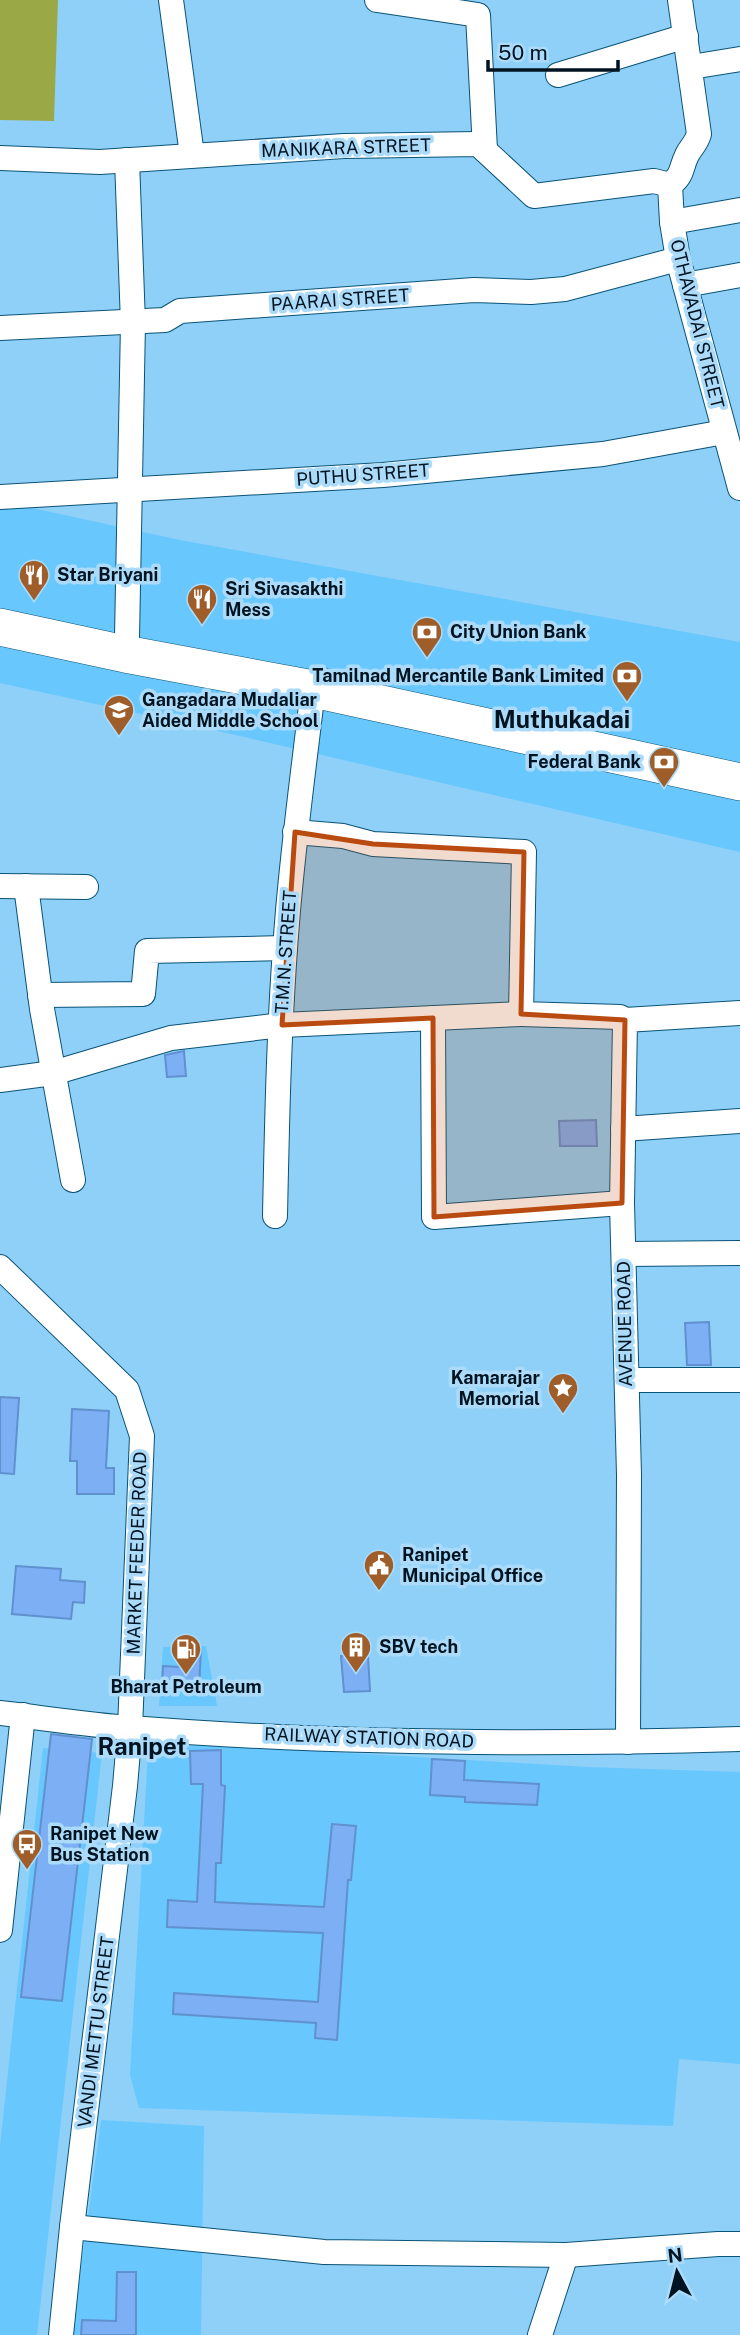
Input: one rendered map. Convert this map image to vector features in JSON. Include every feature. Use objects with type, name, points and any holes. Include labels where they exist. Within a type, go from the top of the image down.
[{"type":"highway","points":[[0,611],[127,637],[170,653],[740,765]]},
{"type":"highway","points":[[0,627],[125,654],[170,653]]},
{"type":"highway","points":[[318,683],[740,782]]},
{"type":"street","points":[[171,0],[192,155]]},
{"type":"street","points":[[377,0],[478,15],[485,150],[534,196],[654,181],[670,185],[681,177],[688,153],[696,145],[699,134],[680,0]]},
{"type":"street","points":[[558,75],[686,36]]},
{"type":"street","points":[[691,67],[740,59]]},
{"type":"street","name":"MANIKARA STREET","points":[[0,158],[100,162],[344,146],[478,144],[485,150]]},
{"type":"street","points":[[127,160],[133,323],[127,637]]},
{"type":"street","name":"OTHAVADAI STREET","points":[[670,185],[678,259],[740,488]]},
{"type":"street","points":[[672,222],[740,210]]},
{"type":"street","name":"PAARAI STREET","points":[[0,328],[133,323],[165,320],[180,311],[474,290],[531,292],[565,289],[678,259]]},
{"type":"street","points":[[685,285],[740,275]]},
{"type":"street","name":"PUTHU STREET","points":[[0,497],[383,475],[603,454],[724,432]]},
{"type":"street","name":"T.M.N. STREET","points":[[275,1216],[285,948],[295,832],[318,683]]},
{"type":"street","points":[[295,832],[343,836],[373,844],[524,852],[521,1014]]},
{"type":"street","points":[[0,886],[86,887]]},
{"type":"street","points":[[26,886],[40,995],[74,1180]]},
{"type":"street","points":[[40,995],[143,994],[147,951],[285,948]]},
{"type":"street","points":[[0,1080],[53,1073],[171,1038],[282,1024],[521,1014],[621,1017],[625,1020],[740,1013]]},
{"type":"street","points":[[433,1018],[435,1217],[622,1203]]},
{"type":"street","name":"AVENUE ROAD","points":[[625,1020],[622,1203],[629,1475],[628,1742]]},
{"type":"street","points":[[623,1129],[740,1121]]},
{"type":"street","points":[[624,1254],[740,1253]]},
{"type":"street","name":"MARKET FEEDER ROAD","points":[[0,1267],[127,1390],[142,1436],[130,1728]]},
{"type":"street","points":[[627,1380],[740,1380]]},
{"type":"street","points":[[0,1930],[11,1714]]},
{"type":"street","name":"RAILWAY STATION ROAD","points":[[11,1714],[130,1728],[373,1741],[628,1742],[740,1739]]},
{"type":"street","name":"VANDI METTU STREET","points":[[61,2335],[130,1728]]},
{"type":"street","points":[[72,2227],[324,2252],[566,2255],[740,2244]]},
{"type":"street","points":[[540,2335],[566,2255]]},
{"type":"highlighted area","points":[[295,832],[373,844],[524,852],[521,1014],[625,1020],[622,1203],[434,1217],[433,1018],[282,1025]]},
{"type":"shaded area","points":[[0,501],[180,540],[740,642],[740,852],[0,683]]},
{"type":"shaded area","name":"Bharat Petroleum","points":[[206,1646],[217,1706],[159,1706],[163,1647]]},
{"type":"shaded area","points":[[167,1745],[588,1767],[740,1772],[740,2064],[679,2059],[673,2126],[139,2108],[130,2075],[148,1750]]},
{"type":"shaded area","points":[[43,1748],[102,1753],[37,2335],[0,2335],[0,2146]]},
{"type":"shaded area","points":[[101,2120],[204,2126],[201,2335],[72,2335]]},
{"type":"green space","points":[[0,0],[58,0],[54,121],[0,120]]},
{"type":"building","points":[[184,1051],[186,1076],[167,1077],[165,1055]]},
{"type":"building","points":[[596,1120],[597,1146],[560,1146],[559,1121]]},
{"type":"building","points":[[709,1322],[711,1365],[687,1365],[685,1323]]},
{"type":"building","points":[[0,1397],[19,1398],[14,1474],[0,1473]]},
{"type":"building","points":[[72,1409],[109,1411],[106,1468],[114,1468],[114,1494],[77,1494],[77,1461],[70,1461]]},
{"type":"building","points":[[16,1566],[61,1569],[60,1580],[85,1582],[84,1603],[73,1602],[71,1619],[12,1614]]},
{"type":"building","points":[[180,1648],[201,1649],[199,1689],[162,1688],[163,1666],[179,1667]]},
{"type":"building","name":"SBV tech","points":[[341,1656],[368,1656],[370,1691],[344,1692]]},
{"type":"building","points":[[51,1734],[92,1739],[62,2001],[21,1997]]},
{"type":"building","points":[[221,1750],[221,1785],[225,1786],[221,1863],[216,1863],[215,1902],[324,1907],[332,1824],[356,1826],[351,1880],[348,1880],[337,2040],[315,2038],[316,2023],[173,2014],[174,1993],[318,2002],[323,1933],[167,1927],[168,1900],[197,1902],[203,1784],[191,1784],[190,1751]]},
{"type":"building","points":[[432,1759],[465,1761],[464,1780],[539,1784],[537,1805],[465,1802],[465,1797],[430,1795]]},
{"type":"building","points":[[117,2272],[136,2272],[136,2335],[81,2335],[82,2320],[116,2321]]},
{"type":"place","name":"Star Briyani","points":[[34,602]]},
{"type":"place","name":"Sri Sivasakthi Mess","points":[[202,626]]},
{"type":"place","name":"City Union Bank","points":[[427,659]]},
{"type":"place","name":"Tamilnad Mercantile Bank Limited","points":[[627,703]]},
{"type":"place","name":"Gangadara Mudaliar Aided Middle School","points":[[119,737]]},
{"type":"place","name":"Federal Bank","points":[[664,789]]},
{"type":"place","name":"Kamarajar Memorial","points":[[563,1415]]},
{"type":"place","name":"Ranipet Municipal Office","points":[[379,1592]]},
{"type":"place","name":"SBV tech","points":[[356,1674]]},
{"type":"place","name":"Bharat Petroleum","points":[[186,1676]]},
{"type":"place","name":"Ranipet New Bus Station","points":[[27,1871]]},
{"type":"district","name":"Muthukadai","points":[[562,720]]},
{"type":"district","name":"Ranipet","points":[[142,1747]]}]
